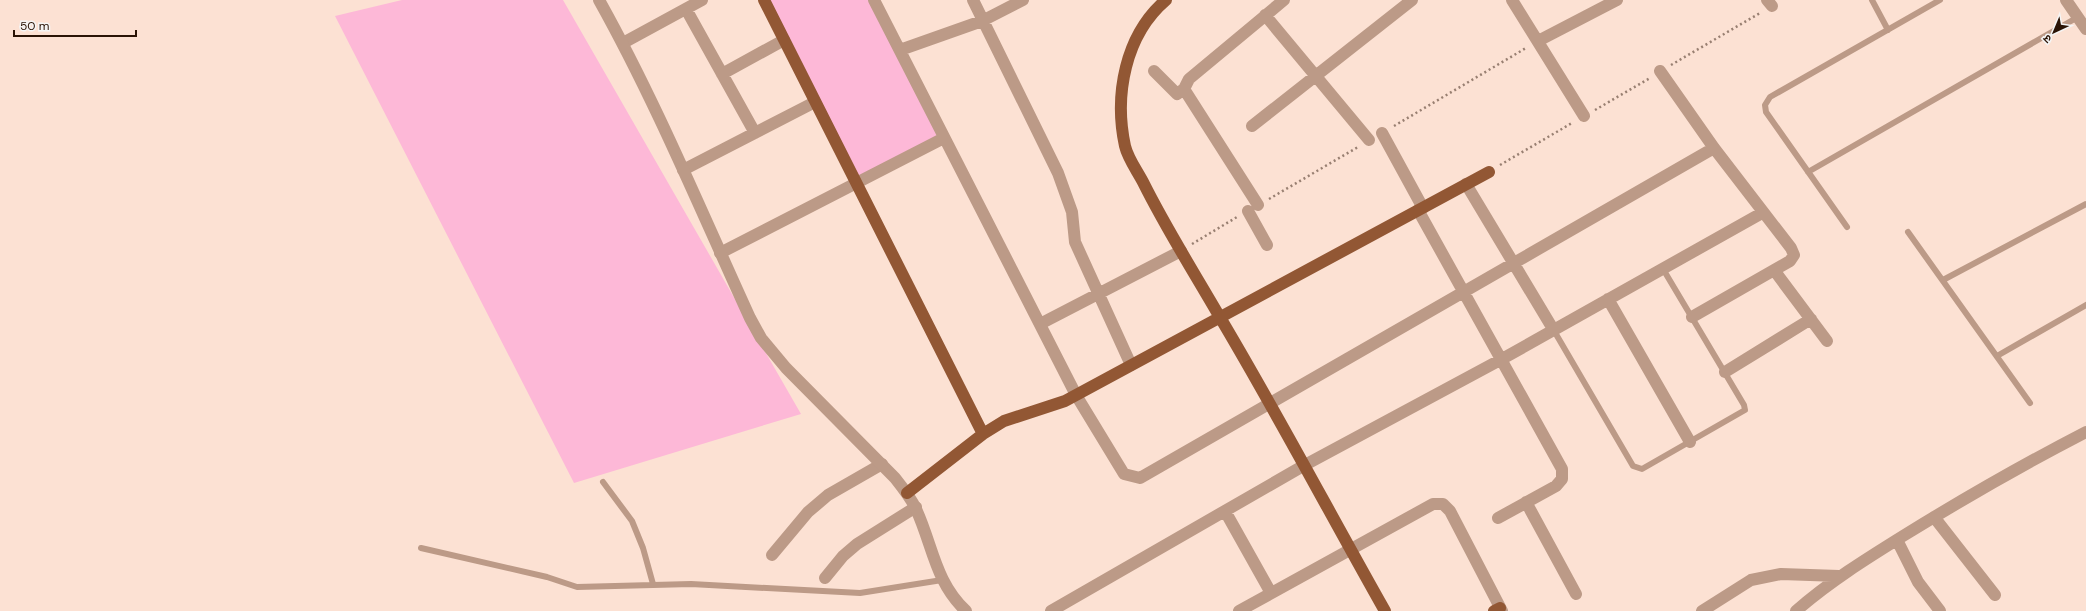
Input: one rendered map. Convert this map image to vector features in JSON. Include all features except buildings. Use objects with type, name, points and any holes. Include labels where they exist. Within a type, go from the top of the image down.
[{"type":"main road","points":[[764,0],[983,434]]},
{"type":"main road","points":[[1166,0],[1158,7],[1139,31],[1124,72],[1120,116],[1126,148],[1156,209],[1220,317],[1385,611]]},
{"type":"main road","points":[[907,493],[983,434],[1017,416],[1052,407],[1076,395],[1488,172]]},
{"type":"street","points":[[599,0],[623,43],[683,170],[750,318],[765,343],[786,368],[882,464],[907,493],[916,507],[942,580],[950,593],[966,611]]},
{"type":"street","points":[[623,43],[702,0]]},
{"type":"street","points":[[874,0],[1076,395],[1124,474],[1140,478],[1714,148]]},
{"type":"street","points":[[973,0],[1058,173],[1072,212],[1075,242],[1097,294],[1131,365]]},
{"type":"street","points":[[900,50],[982,21],[1023,0]]},
{"type":"street","points":[[1154,71],[1177,94],[1184,89],[1189,79],[1284,0]]},
{"type":"street","points":[[1252,126],[1412,0]]},
{"type":"street","points":[[1512,0],[1584,116]]},
{"type":"street","points":[[1538,41],[1617,0]]},
{"type":"street","points":[[2066,0],[2086,28]]},
{"type":"street","points":[[686,9],[756,133]]},
{"type":"street","points":[[1265,16],[1317,76],[1369,140]]},
{"type":"street","points":[[722,74],[784,40]]},
{"type":"street","points":[[1660,71],[1762,213],[1791,248],[1794,256],[1790,261],[1692,317]]},
{"type":"street","points":[[1184,89],[1253,208],[1267,245]]},
{"type":"street","points":[[683,170],[815,102]]},
{"type":"street","points":[[1382,133],[1464,292],[1562,469],[1562,480],[1556,486],[1498,518]]},
{"type":"street","points":[[720,253],[944,138]]},
{"type":"street","points":[[1466,184],[1553,329]]},
{"type":"street","points":[[1051,611],[1303,466],[1502,359],[1762,213]]},
{"type":"street","points":[[1040,324],[1181,250]]},
{"type":"street","points":[[1774,270],[1827,341]]},
{"type":"street","points":[[1608,299],[1690,442]]},
{"type":"street","points":[[1724,372],[1811,319]]},
{"type":"street","points":[[1796,611],[1810,607],[1839,576],[1934,517],[2005,474],[2086,432]]},
{"type":"street","points":[[772,555],[808,512],[828,495],[882,464]]},
{"type":"street","points":[[1526,502],[1576,594]]},
{"type":"street","points":[[1239,611],[1350,548],[1432,504],[1443,504],[1450,511],[1498,610]]},
{"type":"street","points":[[825,578],[843,556],[857,544],[916,507]]},
{"type":"street","points":[[1224,511],[1271,593]]},
{"type":"street","points":[[1934,517],[1995,595]]},
{"type":"street","points":[[1897,540],[1918,582],[1940,611]]},
{"type":"street","points":[[1702,611],[1751,580],[1781,574],[1839,576]]},
{"type":"lane","points":[[1872,0],[1888,30]]},
{"type":"lane","points":[[1847,227],[1766,112],[1765,105],[1770,97],[1940,0]]},
{"type":"lane","points":[[1808,172],[2078,17]]},
{"type":"lane","points":[[1943,280],[2086,204]]},
{"type":"lane","points":[[1908,232],[2030,404]]},
{"type":"lane","points":[[1553,329],[1633,466],[1642,469],[1745,410],[1744,405],[1663,268]]},
{"type":"lane","points":[[1997,356],[2086,305]]},
{"type":"lane","points":[[603,482],[632,521],[653,584]]},
{"type":"lane","points":[[421,548],[547,577],[578,587],[691,584],[860,593],[942,580]]},
{"type":"path","points":[[1488,172],[1660,71],[1769,3]]},
{"type":"shaded area","points":[[402,0],[563,0],[801,414],[574,483],[335,16]]},
{"type":"shaded area","points":[[764,0],[874,0],[944,138],[856,183]]}]
